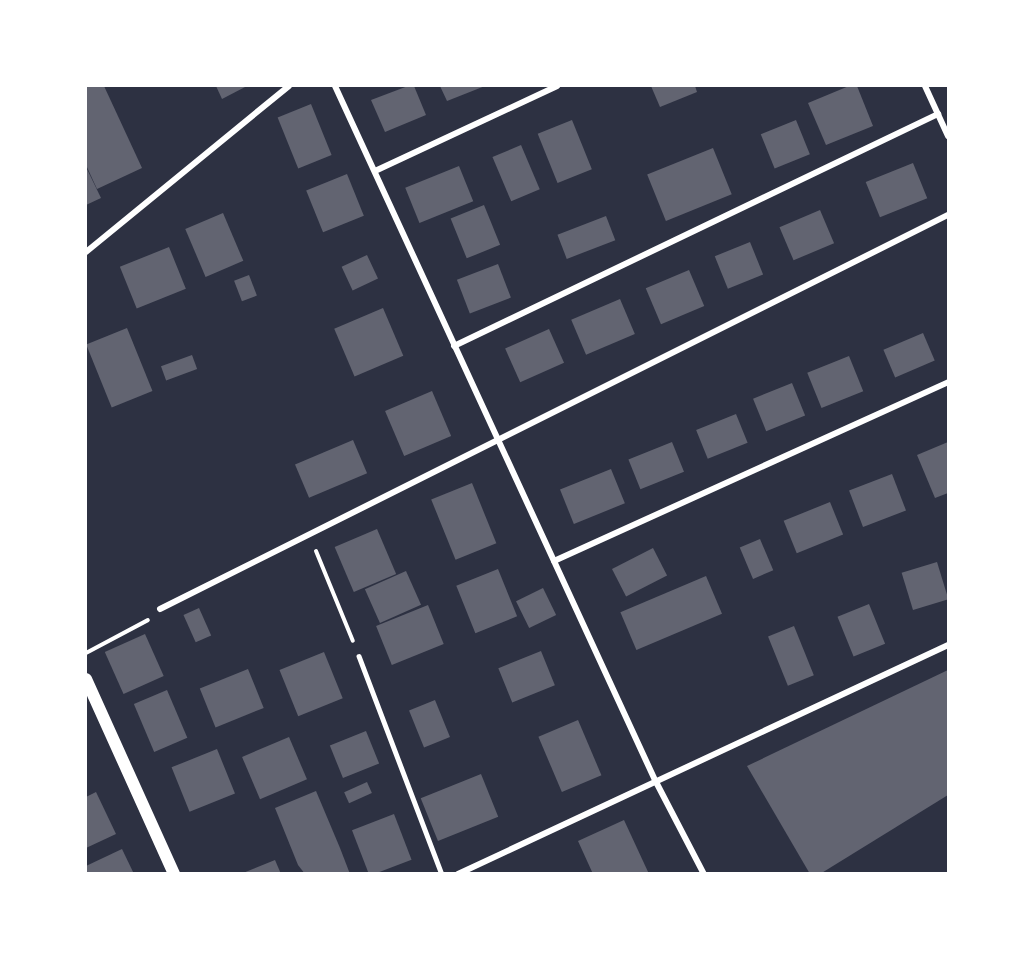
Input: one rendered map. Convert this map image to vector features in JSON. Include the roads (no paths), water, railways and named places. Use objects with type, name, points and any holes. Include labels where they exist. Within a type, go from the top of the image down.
[{"type":"main road","points":[[86,679],[174,873]]},
{"type":"street","points":[[86,252],[289,86]]},
{"type":"street","points":[[335,86],[655,780],[704,873]]},
{"type":"street","points":[[375,171],[556,86]]},
{"type":"street","points":[[925,86],[948,136]]},
{"type":"street","points":[[454,346],[938,114]]},
{"type":"street","points":[[160,609],[496,438],[948,215]]},
{"type":"street","points":[[555,561],[948,382]]},
{"type":"street","points":[[458,873],[948,645]]},
{"type":"lane","points":[[358,656],[441,873]]}]
